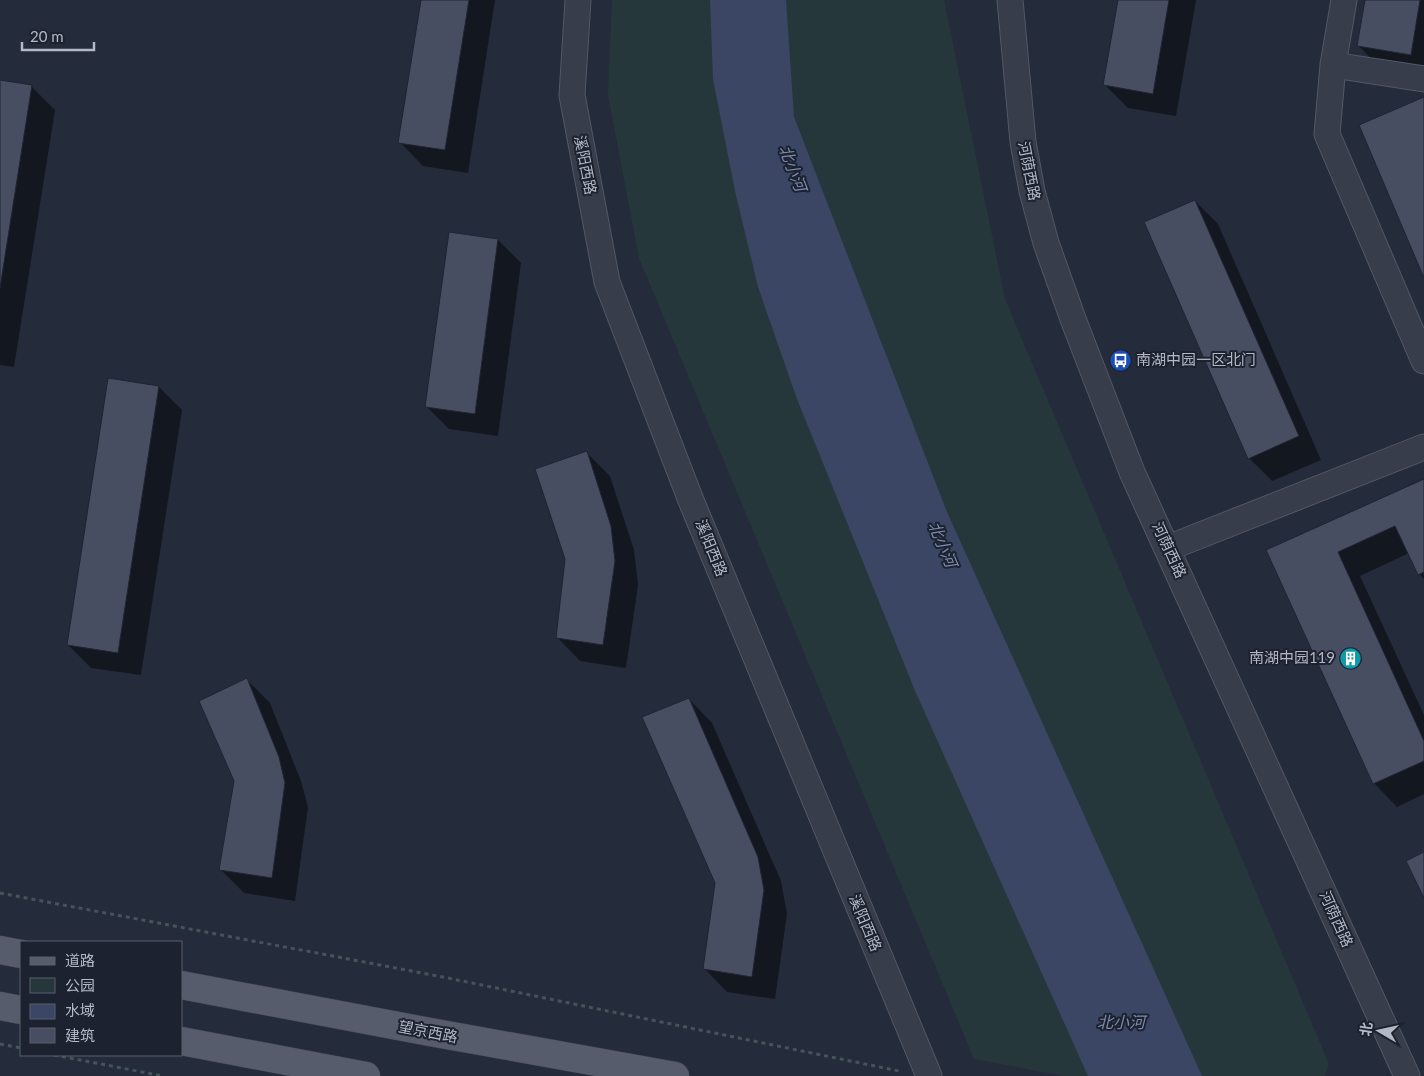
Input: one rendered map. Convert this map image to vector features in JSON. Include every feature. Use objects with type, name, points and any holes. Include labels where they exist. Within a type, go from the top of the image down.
[{"type":"main road","points":[[0,950],[20,954]]},
{"type":"main road","name":"望京西路","points":[[182,984],[430,1032],[675,1076]]},
{"type":"main road","points":[[0,1006],[20,1010]]},
{"type":"main road","points":[[182,1041],[366,1076]]},
{"type":"street","name":"溪阳西路","points":[[578,0],[572,94],[607,282],[698,516],[929,1076]]},
{"type":"street","name":"河荫西路","points":[[1010,0],[1023,142],[1032,191],[1044,234],[1073,319],[1132,472],[1407,1076]]},
{"type":"street","points":[[1344,0],[1333,65],[1327,134],[1424,362]]},
{"type":"street","points":[[1333,65],[1424,79]]},
{"type":"street","points":[[1168,548],[1424,447]]},
{"type":"path","points":[[0,893],[438,976],[905,1072]]},
{"type":"path","points":[[0,1044],[20,1048]]},
{"type":"path","points":[[59,1056],[163,1076]]},
{"type":"green space","points":[[612,0],[944,0],[1005,299],[1329,1064],[1325,1076],[1064,1076],[974,1059],[639,258],[608,95]]},
{"type":"water","name":"北小河","points":[[710,0],[786,0],[794,117],[947,512],[1202,1076],[1088,1076],[916,693],[797,399],[758,287],[735,191],[713,79]]},
{"type":"building","points":[[421,0],[469,0],[445,150],[398,143]]},
{"type":"building","points":[[1118,0],[1169,0],[1153,94],[1103,85]]},
{"type":"building","points":[[1365,0],[1420,0],[1411,55],[1357,46]]},
{"type":"building","points":[[0,80],[32,85],[0,288]]},
{"type":"building","points":[[1424,97],[1424,278],[1359,125]]},
{"type":"building","points":[[1195,200],[1299,436],[1248,459],[1144,222]]},
{"type":"building","points":[[449,232],[498,239],[475,414],[425,407]]},
{"type":"building","points":[[108,378],[159,386],[118,653],[67,645]]},
{"type":"building","points":[[587,451],[611,526],[615,561],[603,645],[556,638],[565,559],[535,469]]},
{"type":"building","name":"南湖中园119","points":[[1424,479],[1424,572],[1418,575],[1395,526],[1338,552],[1424,741],[1424,761],[1373,784],[1266,550]]},
{"type":"building","points":[[247,678],[279,757],[285,783],[272,878],[219,870],[234,781],[199,701]]},
{"type":"building","points":[[689,698],[758,857],[764,890],[752,977],[703,969],[715,883],[642,717]]},
{"type":"building","points":[[1424,852],[1424,898],[1406,861]]},
{"type":"place","name":"南湖中园一区北门","points":[[1120,360]]},
{"type":"place","name":"南湖中园119","points":[[1351,658]]}]
